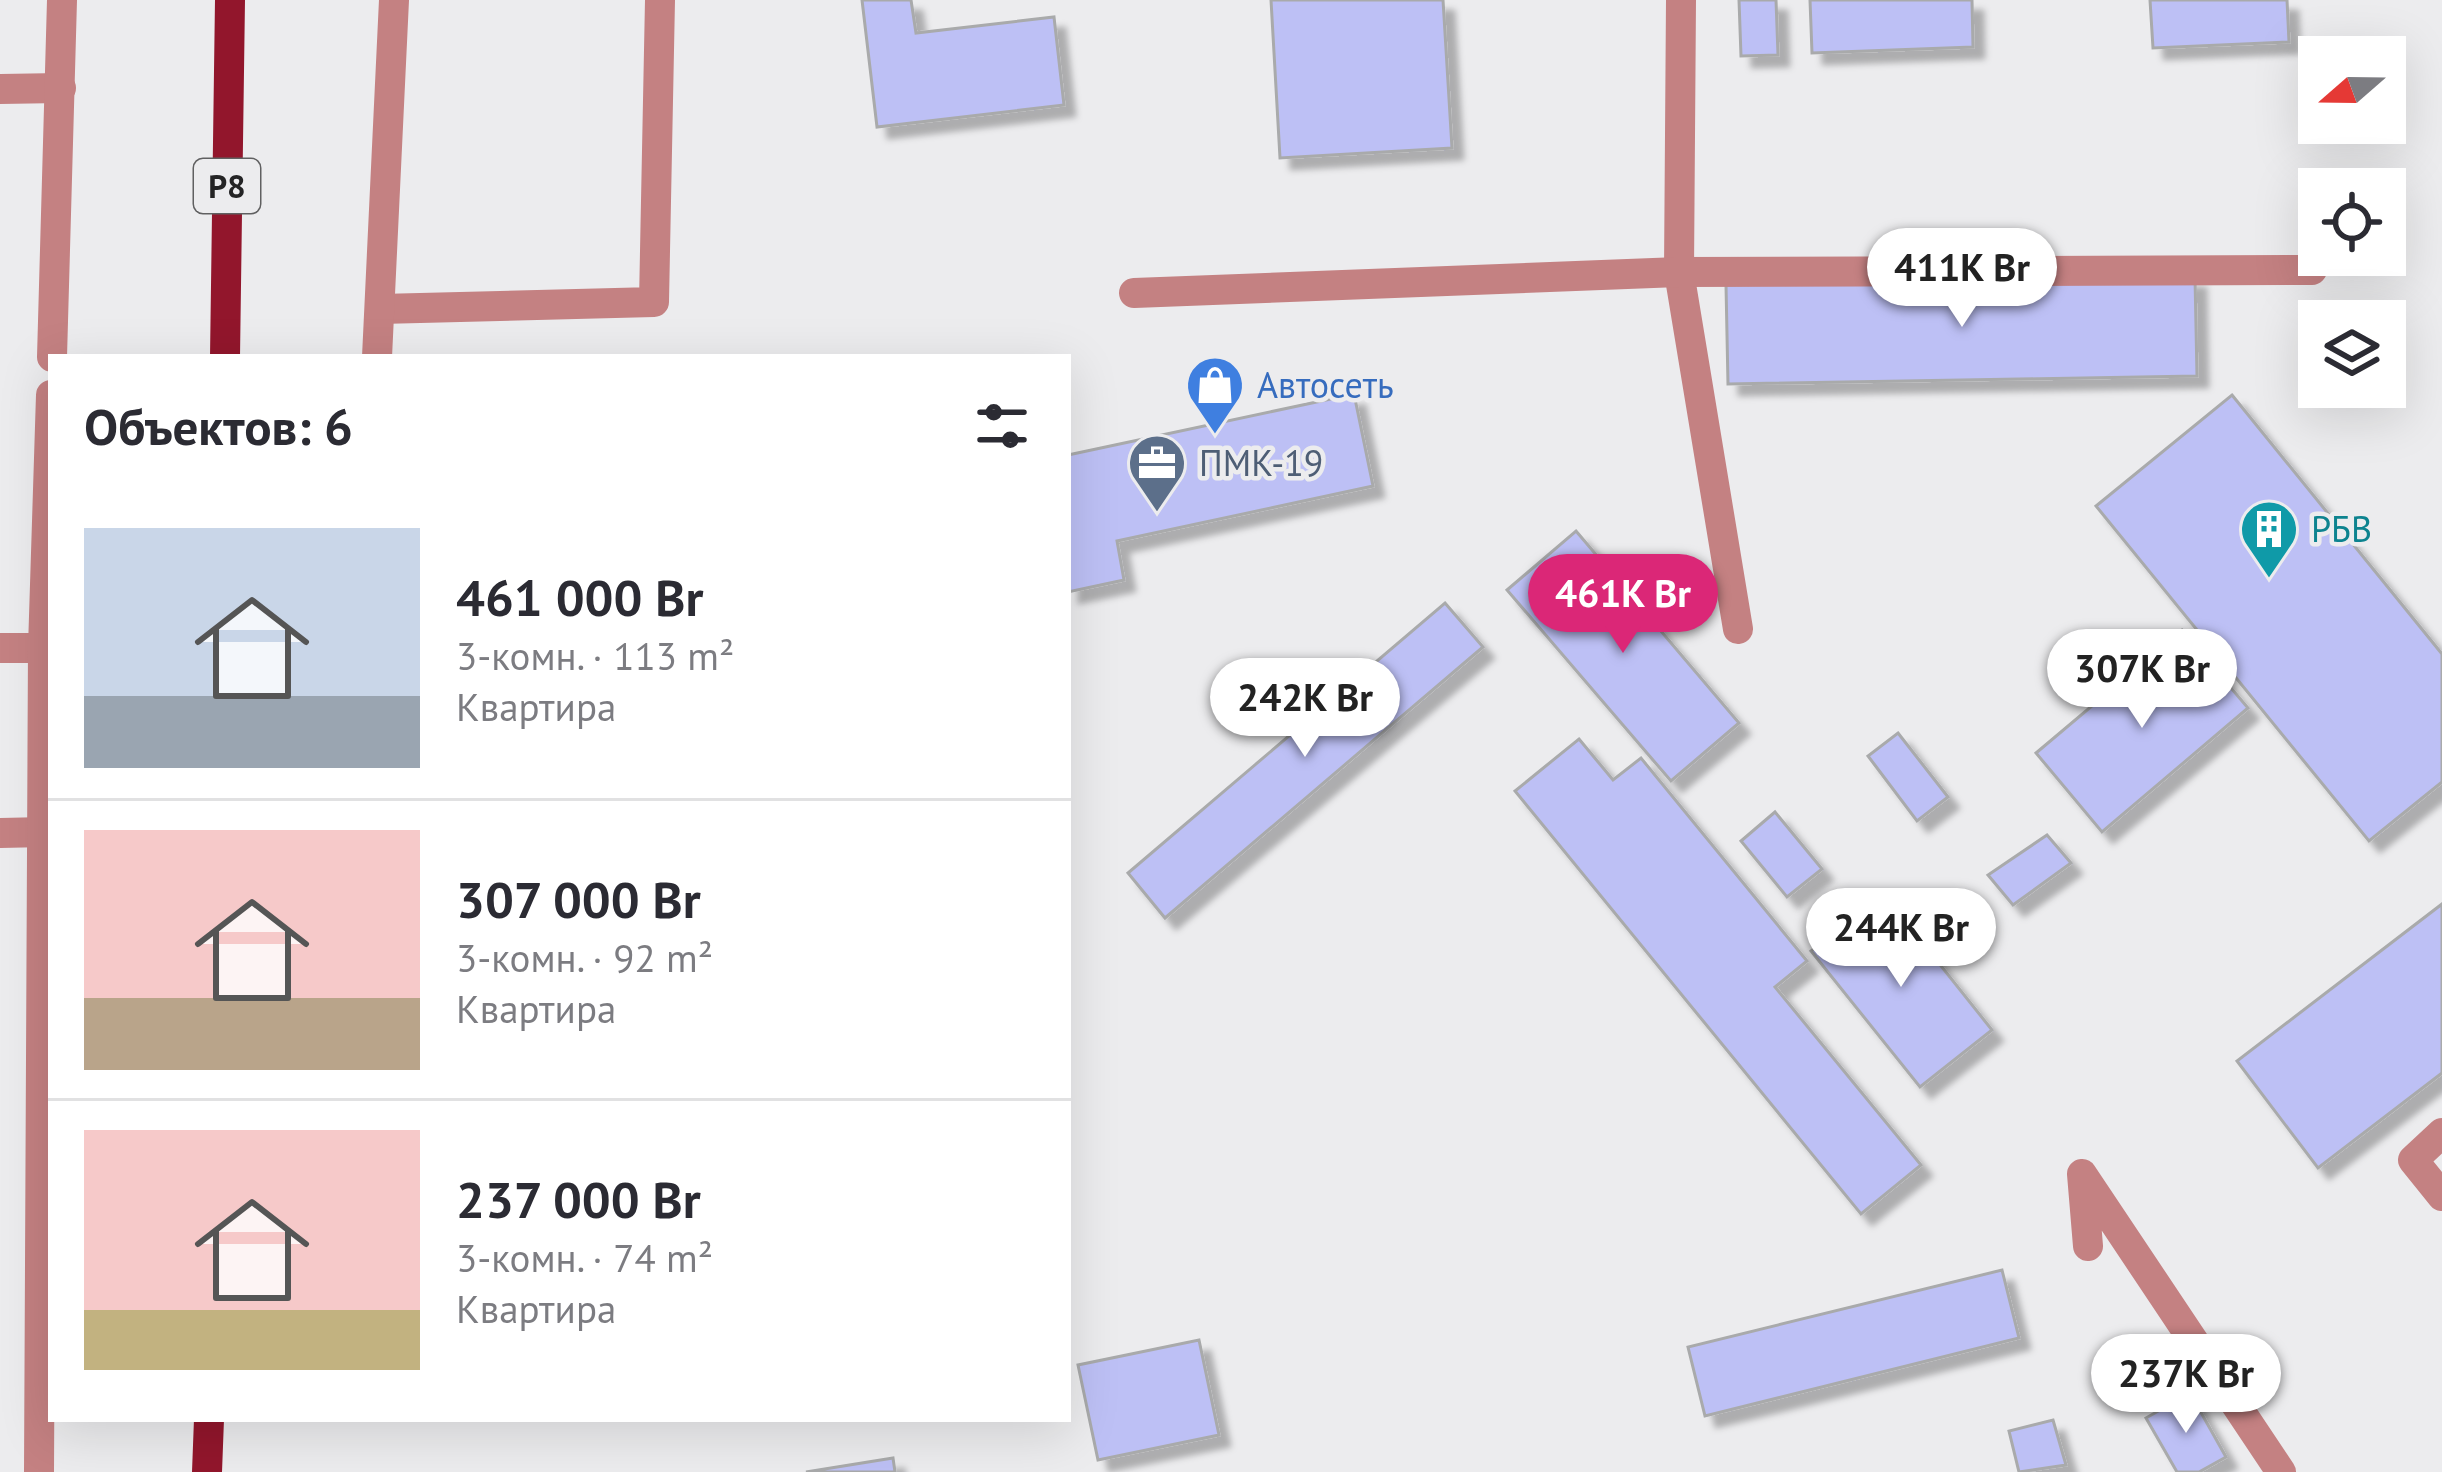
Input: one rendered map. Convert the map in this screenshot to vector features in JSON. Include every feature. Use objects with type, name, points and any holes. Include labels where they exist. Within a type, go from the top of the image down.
[{"type":"main road","name":"Р8","points":[[225,354],[230,8]]},
{"type":"main road","points":[[207,1472],[209,1422]]},
{"type":"lane","points":[[52,354],[62,0]]},
{"type":"lane","points":[[377,354],[394,0]]},
{"type":"lane","points":[[380,309],[654,302],[660,0]]},
{"type":"lane","points":[[1681,0],[1679,272],[1738,629]]},
{"type":"lane","points":[[0,89],[61,88]]},
{"type":"lane","points":[[1134,293],[1679,272],[2298,270]]},
{"type":"lane","points":[[40,1472],[46,832],[43,648],[48,490]]},
{"type":"lane","points":[[0,648],[43,648]]},
{"type":"lane","points":[[0,833],[46,832]]},
{"type":"lane","points":[[2442,1133],[2413,1160],[2442,1196]]},
{"type":"lane","points":[[2089,1246],[2082,1174],[2281,1472]]},
{"type":"building","points":[[862,0],[911,0],[916,33],[1054,17],[1064,105],[877,127]]},
{"type":"building","points":[[1271,0],[1443,0],[1452,148],[1280,158]]},
{"type":"building","points":[[1739,0],[1776,0],[1778,55],[1741,56]]},
{"type":"building","points":[[1810,0],[1972,0],[1973,47],[1812,53]]},
{"type":"building","points":[[2150,0],[2287,0],[2289,42],[2153,48]]},
{"type":"building","points":[[2195,277],[2197,376],[1728,384],[1726,285]]},
{"type":"building","name":"ПМК-19","points":[[1354,394],[1373,486],[1117,541],[1124,580],[1071,591],[1071,454]]},
{"type":"building","name":"РБВ","points":[[2232,395],[2442,654],[2442,782],[2369,841],[2096,506]]},
{"type":"building","points":[[1576,531],[1739,723],[1671,781],[1507,590]]},
{"type":"building","points":[[1445,603],[1483,647],[1165,918],[1128,873]]},
{"type":"building","points":[[2182,630],[2248,708],[2102,832],[2036,753]]},
{"type":"building","points":[[1898,733],[1948,797],[1917,821],[1868,756]]},
{"type":"building","points":[[1579,739],[1613,780],[1641,758],[1807,961],[1775,987],[1921,1165],[1861,1214],[1515,791]]},
{"type":"building","points":[[1775,812],[1822,869],[1787,897],[1741,841]]},
{"type":"building","points":[[2047,835],[2071,863],[2013,905],[1988,875]]},
{"type":"building","points":[[1883,893],[1992,1030],[1920,1087],[1811,951]]},
{"type":"building","points":[[2442,904],[2442,1073],[2318,1168],[2237,1061]]},
{"type":"building","points":[[2002,1270],[2019,1338],[1705,1416],[1688,1347]]},
{"type":"building","points":[[1199,1340],[1219,1435],[1098,1460],[1078,1365]]},
{"type":"building","points":[[2190,1393],[2226,1457],[2199,1472],[2177,1472],[2146,1418]]},
{"type":"building","points":[[2053,1420],[2066,1465],[2019,1472],[2009,1431]]},
{"type":"building","points":[[893,1458],[895,1472],[806,1472]]},
{"type":"place","name":"Автосеть","points":[[1215,436]]},
{"type":"place","name":"ПМК-19","points":[[1157,514]]},
{"type":"place","name":"РБВ","points":[[2269,580]]}]
